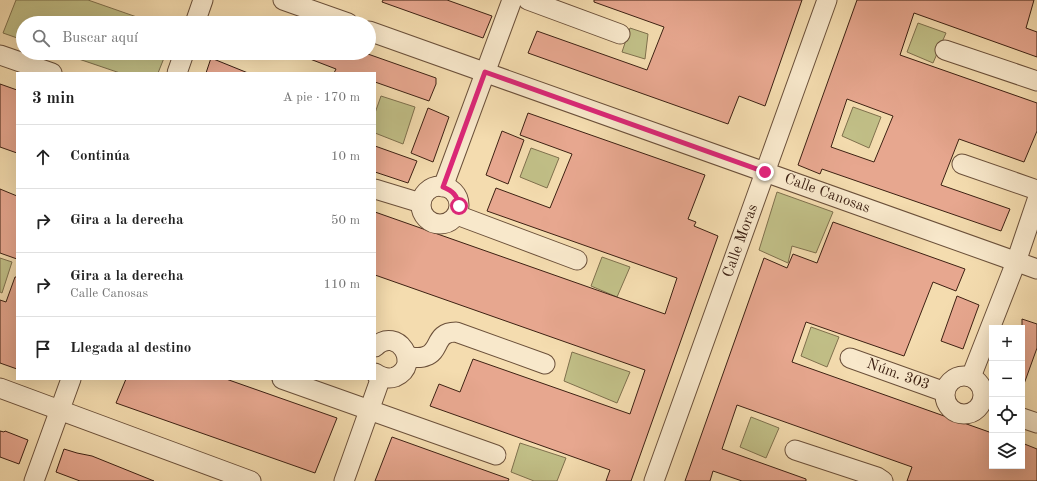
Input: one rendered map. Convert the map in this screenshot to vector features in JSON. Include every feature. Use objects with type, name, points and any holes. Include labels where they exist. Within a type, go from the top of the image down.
[{"type":"street","points":[[197,16],[203,0]]},
{"type":"street","points":[[283,0],[328,16]]},
{"type":"street","points":[[443,187],[512,0]]},
{"type":"street","points":[[528,0],[620,34]]},
{"type":"street","name":"Calle Moras","points":[[654,481],[827,0]]},
{"type":"street","name":"Calle Canosas","points":[[376,33],[1037,269]]},
{"type":"street","points":[[945,50],[1037,81]]},
{"type":"street","points":[[0,56],[49,72]]},
{"type":"street","points":[[177,72],[182,60]]},
{"type":"street","points":[[962,164],[1037,190]]},
{"type":"street","points":[[436,187],[443,187],[451,190],[457,197],[459,206],[457,215],[447,223],[434,224],[427,219],[422,212],[421,203],[429,190],[436,187]]},
{"type":"street","points":[[376,189],[421,203]]},
{"type":"street","points":[[972,377],[1016,262],[1037,200]]},
{"type":"street","points":[[457,215],[577,260]]},
{"type":"street","points":[[407,357],[422,358],[428,356],[432,353],[442,336],[448,332],[456,332],[544,364]]},
{"type":"street","points":[[344,481],[370,409],[378,375],[391,379],[400,375],[406,366],[407,357],[405,350],[400,344],[393,341],[386,341],[376,344]]},
{"type":"street","name":"Núm. 303","points":[[850,358],[945,392]]},
{"type":"street","points":[[958,376],[972,377],[978,382],[982,389],[982,396],[986,406],[966,414],[957,413],[950,408],[946,401],[945,392],[947,385],[958,376]]},
{"type":"street","points":[[34,481],[71,380]]},
{"type":"street","points":[[285,380],[496,455]]},
{"type":"street","points":[[0,388],[252,481]]},
{"type":"street","points":[[1025,419],[1037,423]]},
{"type":"street","points":[[795,450],[877,477],[883,481]]},
{"type":"shaded area","points":[[16,0],[88,0],[134,16],[16,16],[16,38],[3,33]]},
{"type":"shaded area","points":[[918,23],[946,33],[933,63],[907,52]]},
{"type":"shaded area","points":[[630,28],[648,34],[645,59],[622,52]]},
{"type":"shaded area","points":[[82,60],[163,60],[158,72],[117,72]]},
{"type":"shaded area","points":[[381,96],[415,107],[403,144],[376,133],[376,110]]},
{"type":"shaded area","points":[[853,107],[881,117],[869,148],[842,136]]},
{"type":"shaded area","points":[[531,148],[559,158],[547,188],[520,177]]},
{"type":"shaded area","points":[[777,192],[833,212],[816,253],[792,246],[788,263],[759,250]]},
{"type":"shaded area","points":[[602,257],[630,267],[617,297],[591,286]]},
{"type":"shaded area","points":[[0,258],[12,262],[2,293],[0,292]]},
{"type":"shaded area","points":[[811,327],[839,337],[827,367],[801,356]]},
{"type":"shaded area","points":[[572,352],[630,372],[617,403],[564,381]]},
{"type":"shaded area","points":[[751,417],[779,428],[766,458],[740,447]]},
{"type":"shaded area","points":[[520,443],[566,458],[557,481],[534,481],[511,472]]},
{"type":"building","points":[[383,0],[447,0],[492,16],[483,38],[382,2]]},
{"type":"building","points":[[594,0],[802,0],[765,106],[739,96],[728,124],[528,53],[537,31],[647,70],[664,27],[594,2]]},
{"type":"building","points":[[857,0],[1034,0],[1026,28],[1037,32],[1037,57],[914,13],[900,55],[1037,103],[1037,131],[1024,162],[959,139],[941,185],[1010,209],[1001,231],[822,169],[820,174],[798,165]],"holes":[[[847,99],[893,116],[874,162],[831,147]]]},
{"type":"building","points":[[376,57],[436,78],[436,84],[429,101],[376,82],[376,72],[334,72],[336,69],[313,60],[376,60]]},
{"type":"building","points":[[210,60],[216,60],[246,72],[206,72]]},
{"type":"building","points":[[0,84],[16,90],[16,153],[0,147]]},
{"type":"building","points":[[428,108],[449,117],[433,162],[411,153]]},
{"type":"building","points":[[528,113],[705,175],[688,219],[696,222],[694,226],[718,236],[631,481],[606,481],[610,470],[430,406],[439,384],[460,392],[473,359],[630,414],[645,370],[376,275],[376,212],[665,314],[677,278],[487,211],[496,188],[550,208],[572,154],[520,135]]},
{"type":"building","points":[[502,131],[524,140],[508,184],[486,175]]},
{"type":"building","points":[[376,146],[417,161],[408,183],[376,172]]},
{"type":"building","points":[[0,189],[16,196],[16,259],[0,253]]},
{"type":"building","points":[[833,222],[965,269],[956,291],[933,282],[904,356],[806,322],[792,362],[989,432],[989,469],[1025,469],[1025,444],[1037,449],[1037,481],[907,481],[912,467],[737,405],[722,449],[806,479],[806,481],[742,481],[713,471],[710,481],[685,481],[764,258],[787,268],[793,254],[817,263]]},
{"type":"building","points":[[16,277],[16,369],[0,363],[0,300],[6,302]]},
{"type":"building","points":[[957,296],[979,305],[963,349],[941,341]]},
{"type":"building","points":[[1022,319],[1037,324],[1037,348],[1025,381],[1025,325],[1022,325]]},
{"type":"building","points":[[126,380],[229,380],[337,418],[315,473],[116,403]]},
{"type":"building","points":[[0,431],[5,431],[28,440],[19,464],[0,457]]},
{"type":"building","points":[[392,437],[509,479],[508,481],[375,481]]},
{"type":"building","points":[[64,449],[92,456],[154,481],[80,481],[56,472]]},
{"type":"route","points":[[459,206],[457,197],[451,190],[443,187],[485,72],[765,172]]}]
